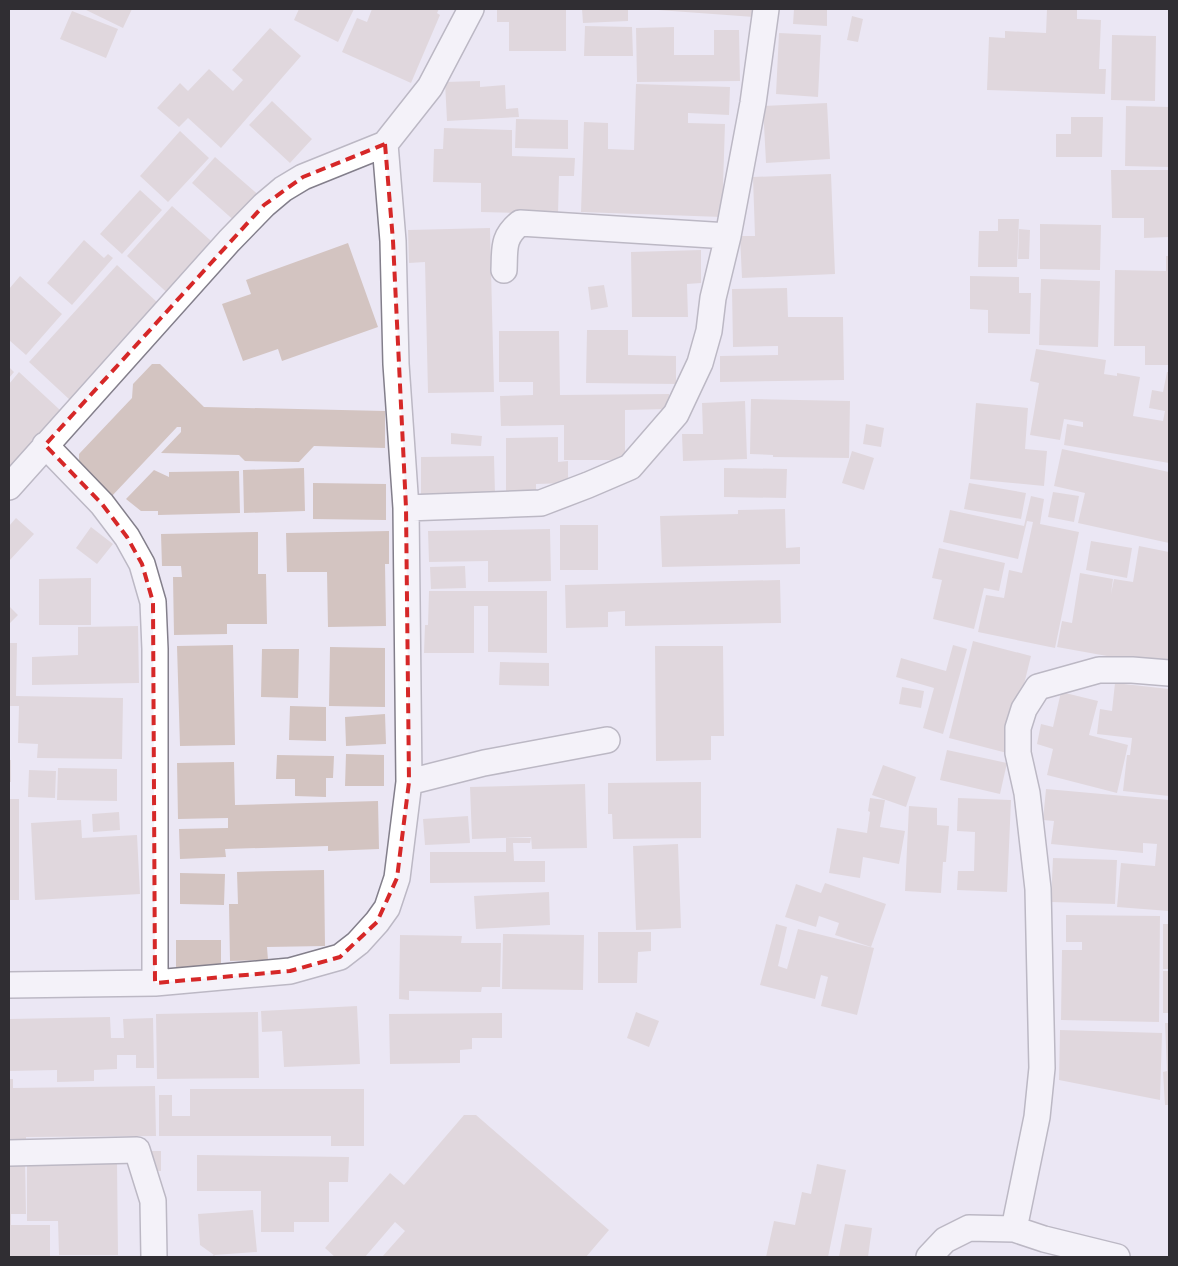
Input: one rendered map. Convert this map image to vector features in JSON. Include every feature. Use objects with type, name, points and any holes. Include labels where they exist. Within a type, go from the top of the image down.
[{"type":"street","points":[[9,487],[222,248],[264,205],[283,189],[303,177],[384,144],[430,88],[471,9]]},
{"type":"street","points":[[406,508],[541,503],[630,467],[676,414],[700,363],[709,331],[713,298],[728,236],[753,103],[766,9]]},
{"type":"street","points":[[9,985],[155,982],[290,971],[340,957],[358,943],[387,908],[397,878],[409,782],[406,508],[396,364],[394,241],[384,144]]},
{"type":"street","points":[[504,270],[505,240],[520,223],[728,236]]},
{"type":"street","points":[[45,445],[102,504],[127,537],[142,564],[153,602],[155,649],[155,982]]},
{"type":"street","points":[[1014,1229],[1037,1117],[1042,1068],[1038,889],[1027,793],[1018,753],[1018,728],[1024,709],[1038,686],[1099,670],[1132,670],[1169,674]]},
{"type":"street","points":[[409,782],[484,763],[607,740]]},
{"type":"street","points":[[9,1153],[137,1150],[153,1202],[154,1257]]},
{"type":"street","points":[[929,1257],[945,1240],[969,1228],[1014,1229],[1042,1248],[1117,1257]]},
{"type":"highlighted area","points":[[385,144],[393,241],[406,508],[409,782],[397,878],[377,922],[340,957],[290,971],[155,983],[153,602],[142,564],[127,537],[102,504],[45,445],[264,205],[303,177]]},
{"type":"building","points":[[84,9],[132,9],[123,28]]},
{"type":"building","points":[[299,9],[354,9],[338,42],[294,20]]},
{"type":"building","points":[[372,9],[439,9],[437,13],[440,15],[411,83],[342,52],[357,18],[367,22]]},
{"type":"building","points":[[497,9],[566,9],[566,51],[509,51],[509,22],[497,22]]},
{"type":"building","points":[[582,9],[628,9],[628,21],[583,23]]},
{"type":"building","points":[[658,9],[755,9],[754,17]]},
{"type":"building","points":[[794,9],[827,9],[827,26],[793,24]]},
{"type":"building","points":[[1047,9],[1077,9],[1077,19],[1101,20],[1099,69],[1106,69],[1105,94],[987,90],[989,37],[1005,38],[1005,31],[1046,33]]},
{"type":"building","points":[[72,11],[118,29],[106,58],[60,39]]},
{"type":"building","points":[[852,16],[863,19],[858,42],[847,40]]},
{"type":"building","points":[[585,26],[632,27],[633,56],[584,56]]},
{"type":"building","points":[[674,27],[674,55],[714,55],[714,30],[739,30],[740,81],[637,82],[636,28]]},
{"type":"building","points":[[270,28],[301,56],[221,148],[188,118],[179,127],[157,108],[180,83],[188,91],[209,69],[233,91],[243,80],[232,70]]},
{"type":"building","points":[[779,33],[821,35],[818,97],[776,94]]},
{"type":"building","points":[[1112,35],[1156,36],[1155,101],[1111,100]]},
{"type":"building","points":[[480,81],[480,87],[505,85],[506,109],[518,108],[519,117],[447,121],[445,82]]},
{"type":"building","points":[[636,84],[730,87],[729,115],[688,113],[688,123],[725,124],[722,217],[581,212],[584,122],[608,123],[608,149],[634,150]]},
{"type":"building","points":[[272,101],[312,139],[290,163],[249,125]]},
{"type":"building","points":[[827,103],[830,159],[766,163],[763,106]]},
{"type":"building","points":[[1126,106],[1169,107],[1169,167],[1125,166]]},
{"type":"building","points":[[1071,117],[1103,117],[1102,157],[1056,157],[1056,134],[1071,134]]},
{"type":"building","points":[[516,119],[568,120],[568,149],[515,148]]},
{"type":"building","points":[[444,128],[512,130],[512,156],[575,158],[574,176],[559,176],[558,214],[481,212],[481,183],[433,182],[434,149],[443,149]]},
{"type":"building","points":[[180,131],[209,158],[168,202],[140,176]]},
{"type":"building","points":[[215,157],[261,197],[238,224],[192,183]]},
{"type":"building","points":[[1111,170],[1169,170],[1169,237],[1144,238],[1144,218],[1112,218]]},
{"type":"building","points":[[831,174],[835,274],[742,278],[740,236],[755,236],[753,177]]},
{"type":"building","points":[[140,190],[162,210],[122,254],[100,234]]},
{"type":"building","points":[[172,206],[219,248],[174,299],[127,256]]},
{"type":"building","points":[[998,219],[1019,219],[1017,267],[978,267],[979,231],[998,231]]},
{"type":"building","points":[[1040,224],[1101,225],[1100,270],[1040,269]]},
{"type":"building","points":[[490,228],[494,392],[428,393],[425,262],[409,263],[408,230]]},
{"type":"building","points":[[1019,229],[1030,230],[1029,259],[1018,259]]},
{"type":"building","points":[[84,240],[104,258],[108,254],[113,258],[72,305],[47,283]]},
{"type":"building","points":[[348,243],[378,327],[282,361],[278,349],[243,361],[222,304],[251,294],[246,280]]},
{"type":"building","points":[[701,250],[701,283],[687,284],[688,317],[632,317],[631,252]]},
{"type":"building","points":[[1166,256],[1169,256],[1169,365],[1145,365],[1145,346],[1114,346],[1115,270],[1166,271]]},
{"type":"building","points":[[117,265],[158,303],[70,400],[29,362]]},
{"type":"building","points":[[20,276],[62,314],[26,355],[9,340],[9,289]]},
{"type":"building","points":[[970,276],[1019,277],[1019,293],[1031,293],[1030,334],[988,333],[988,310],[970,309]]},
{"type":"building","points":[[1041,279],[1100,281],[1098,347],[1039,345]]},
{"type":"building","points":[[604,285],[608,307],[591,310],[588,287]]},
{"type":"building","points":[[787,288],[788,317],[843,317],[844,380],[720,382],[720,356],[778,355],[778,346],[733,347],[732,289]]},
{"type":"building","points":[[587,330],[628,330],[628,355],[676,356],[676,384],[586,383]]},
{"type":"building","points":[[499,331],[559,331],[560,395],[669,394],[669,409],[625,410],[625,460],[564,460],[564,425],[501,426],[500,396],[533,395],[533,382],[499,382]]},
{"type":"building","points":[[1036,349],[1106,360],[1104,374],[1117,376],[1117,373],[1140,377],[1133,416],[1163,421],[1165,411],[1149,408],[1152,390],[1163,392],[1167,372],[1169,372],[1169,463],[1064,445],[1067,424],[1083,427],[1083,422],[1064,419],[1060,440],[1030,435],[1039,383],[1030,381]]},
{"type":"building","points":[[152,364],[160,364],[204,407],[385,411],[385,448],[314,446],[299,462],[245,461],[239,455],[161,453],[181,432],[181,427],[177,427],[111,497],[79,471],[79,454],[132,398],[133,384]]},
{"type":"building","points":[[9,367],[14,372],[9,378]]},
{"type":"building","points":[[19,372],[60,410],[9,468],[9,384]]},
{"type":"building","points":[[751,399],[850,401],[849,458],[773,457],[773,455],[750,454]]},
{"type":"building","points":[[745,401],[747,459],[683,461],[682,434],[703,434],[702,403]]},
{"type":"building","points":[[976,403],[1028,408],[1025,449],[1047,451],[1044,486],[970,479]]},
{"type":"building","points":[[866,424],[884,428],[881,447],[863,444]]},
{"type":"building","points":[[451,433],[482,436],[481,446],[451,444]]},
{"type":"building","points":[[558,437],[558,462],[568,461],[568,483],[536,484],[536,493],[506,493],[506,438]]},
{"type":"building","points":[[1062,449],[1169,472],[1169,543],[1078,523],[1085,493],[1054,486]]},
{"type":"building","points":[[852,451],[874,458],[864,490],[842,483]]},
{"type":"building","points":[[494,456],[495,494],[421,496],[421,457]]},
{"type":"building","points":[[304,468],[305,511],[244,513],[243,470]]},
{"type":"building","points":[[724,468],[787,469],[786,498],[724,497]]},
{"type":"building","points":[[154,470],[169,477],[169,472],[239,471],[240,513],[158,515],[158,511],[141,511],[126,499]]},
{"type":"building","points":[[313,483],[386,484],[386,520],[313,519]]},
{"type":"building","points":[[969,483],[1026,493],[1021,519],[964,509]]},
{"type":"building","points":[[1053,492],[1079,496],[1074,522],[1048,517]]},
{"type":"building","points":[[1031,496],[1044,499],[1040,524],[1079,532],[1055,648],[978,632],[986,595],[1004,598],[1009,570],[1022,573],[1033,522],[1027,521],[1018,559],[943,542],[950,510],[1024,526]]},
{"type":"building","points":[[785,509],[786,548],[800,547],[800,564],[662,567],[660,516],[738,514],[738,510]]},
{"type":"building","points":[[16,518],[34,534],[9,561],[9,526]]},
{"type":"building","points":[[560,525],[598,525],[598,570],[560,570]]},
{"type":"building","points":[[91,527],[113,544],[97,564],[76,548]]},
{"type":"building","points":[[550,529],[551,581],[488,582],[488,561],[429,562],[428,531]]},
{"type":"building","points":[[389,531],[389,564],[385,564],[386,626],[328,627],[327,572],[287,572],[286,533]]},
{"type":"building","points":[[258,532],[258,574],[266,574],[267,624],[227,624],[227,634],[174,635],[173,577],[182,577],[181,566],[162,566],[161,534]]},
{"type":"building","points":[[1091,541],[1132,548],[1127,578],[1086,570]]},
{"type":"building","points":[[1139,546],[1169,552],[1168,667],[1057,647],[1062,621],[1072,623],[1080,573],[1113,579],[1111,594],[1114,579],[1133,582]]},
{"type":"building","points":[[939,548],[1005,563],[999,591],[984,588],[974,629],[933,619],[942,580],[932,578]]},
{"type":"building","points":[[465,566],[466,588],[431,589],[430,567]]},
{"type":"building","points":[[91,578],[91,625],[39,625],[39,579]]},
{"type":"building","points":[[780,580],[781,623],[625,626],[625,611],[608,612],[608,627],[566,628],[565,585]]},
{"type":"building","points":[[429,591],[547,591],[547,653],[488,652],[488,606],[474,606],[474,653],[424,653],[425,625],[428,625]]},
{"type":"building","points":[[9,606],[18,615],[9,624]]},
{"type":"building","points":[[138,626],[139,683],[32,685],[32,657],[78,655],[78,627]]},
{"type":"building","points":[[973,641],[1031,656],[1007,753],[949,738]]},
{"type":"building","points":[[9,643],[17,643],[16,696],[123,698],[122,759],[37,758],[38,744],[18,743],[19,706],[9,706]]},
{"type":"building","points":[[233,645],[235,745],[180,746],[177,646]]},
{"type":"building","points":[[953,645],[967,649],[943,734],[923,728],[934,688],[896,677],[901,658],[946,671]]},
{"type":"building","points":[[655,646],[723,646],[724,736],[711,736],[711,760],[656,761]]},
{"type":"building","points":[[330,647],[385,648],[385,707],[329,706]]},
{"type":"building","points":[[262,649],[299,649],[298,698],[261,697]]},
{"type":"building","points":[[500,662],[549,663],[549,686],[499,685]]},
{"type":"building","points":[[1115,683],[1169,689],[1169,796],[1123,791],[1127,755],[1130,755],[1132,738],[1097,734],[1100,709],[1112,711]]},
{"type":"building","points":[[902,687],[924,691],[921,708],[899,704]]},
{"type":"building","points":[[1061,692],[1098,701],[1089,735],[1128,745],[1117,793],[1047,775],[1053,749],[1037,744],[1041,724],[1053,727]]},
{"type":"building","points":[[290,706],[326,707],[326,741],[289,740]]},
{"type":"building","points":[[385,714],[386,744],[346,746],[345,717]]},
{"type":"building","points":[[947,750],[1007,763],[1000,794],[940,780]]},
{"type":"building","points":[[346,754],[384,755],[384,786],[345,786]]},
{"type":"building","points":[[277,755],[334,756],[333,778],[326,778],[326,797],[295,796],[295,779],[276,779]]},
{"type":"building","points":[[9,760],[11,760],[11,782],[9,782]]},
{"type":"building","points":[[234,762],[235,805],[378,801],[379,849],[328,851],[328,846],[225,849],[226,857],[180,859],[179,829],[228,828],[228,818],[178,819],[177,763]]},
{"type":"building","points":[[883,765],[916,777],[906,807],[872,795]]},
{"type":"building","points":[[58,768],[117,769],[117,801],[57,800]]},
{"type":"building","points":[[29,770],[56,771],[55,798],[28,797]]},
{"type":"building","points":[[701,782],[701,838],[613,839],[612,814],[608,814],[608,783]]},
{"type":"building","points":[[585,784],[587,848],[532,849],[531,837],[472,839],[470,787]]},
{"type":"building","points":[[1046,789],[1169,800],[1169,911],[1117,907],[1121,863],[1155,866],[1157,844],[1143,843],[1143,853],[1051,844],[1054,821],[1043,820]]},
{"type":"building","points":[[870,798],[885,800],[880,827],[905,831],[899,864],[863,857],[860,878],[829,873],[837,828],[867,833]]},
{"type":"building","points":[[958,798],[1011,800],[1007,892],[957,890],[958,871],[974,871],[975,832],[957,831]]},
{"type":"building","points":[[9,799],[19,799],[19,900],[9,900]]},
{"type":"building","points":[[909,806],[937,808],[937,825],[949,826],[946,862],[943,862],[941,893],[905,891]]},
{"type":"building","points":[[119,812],[120,830],[93,832],[92,814]]},
{"type":"building","points":[[468,816],[470,843],[425,845],[423,819]]},
{"type":"building","points":[[81,820],[82,838],[137,835],[140,894],[35,900],[31,823]]},
{"type":"building","points":[[506,838],[531,838],[530,843],[513,843],[514,861],[545,861],[545,882],[430,883],[430,852],[506,852]]},
{"type":"building","points":[[678,844],[681,928],[636,930],[633,846]]},
{"type":"building","points":[[1053,858],[1117,860],[1115,904],[1051,902]]},
{"type":"building","points":[[324,870],[325,946],[267,947],[268,960],[230,961],[229,904],[238,904],[237,872]]},
{"type":"building","points":[[180,873],[225,874],[224,905],[180,904]]},
{"type":"building","points":[[825,883],[886,904],[871,947],[835,935],[839,923],[819,916],[816,927],[785,917],[796,884],[821,893]]},
{"type":"building","points":[[549,892],[550,925],[476,929],[474,896]]},
{"type":"building","points":[[1066,915],[1160,916],[1159,1022],[1061,1020],[1062,950],[1082,950],[1082,942],[1066,942]]},
{"type":"building","points":[[776,924],[787,927],[778,966],[787,969],[798,929],[874,948],[857,1015],[821,1006],[828,977],[821,975],[815,999],[760,985]]},
{"type":"building","points":[[1163,924],[1169,924],[1169,969],[1163,969]]},
{"type":"building","points":[[598,932],[651,932],[651,951],[638,952],[637,983],[598,983]]},
{"type":"building","points":[[503,934],[584,935],[583,990],[502,989]]},
{"type":"building","points":[[400,935],[462,936],[461,943],[501,943],[500,987],[482,987],[481,992],[409,991],[409,1000],[399,999]]},
{"type":"building","points":[[176,940],[221,940],[221,970],[176,969]]},
{"type":"building","points":[[1163,971],[1169,971],[1169,1013],[1163,1013]]},
{"type":"building","points":[[357,1006],[360,1064],[284,1067],[282,1031],[262,1032],[261,1011]]},
{"type":"building","points":[[258,1012],[259,1078],[157,1079],[156,1014]]},
{"type":"building","points":[[636,1012],[659,1021],[649,1047],[627,1038]]},
{"type":"building","points":[[502,1013],[502,1038],[472,1038],[472,1049],[460,1050],[460,1063],[390,1064],[389,1014]]},
{"type":"building","points":[[110,1017],[111,1038],[124,1038],[123,1019],[153,1018],[154,1068],[136,1068],[136,1055],[117,1055],[117,1069],[94,1070],[94,1081],[57,1082],[57,1070],[9,1071],[9,1019]]},
{"type":"building","points":[[1165,1023],[1169,1023],[1169,1105],[1165,1105],[1163,1072],[1167,1071]]},
{"type":"building","points":[[1060,1030],[1162,1033],[1160,1100],[1059,1080]]},
{"type":"building","points":[[9,1079],[13,1079],[13,1088],[155,1086],[156,1136],[26,1137],[26,1141],[9,1142]]},
{"type":"building","points":[[190,1089],[364,1089],[364,1146],[331,1146],[331,1136],[159,1136],[159,1095],[172,1095],[172,1116],[190,1116]]},
{"type":"building","points":[[464,1115],[476,1115],[609,1230],[586,1257],[382,1257],[405,1231],[395,1222],[365,1257],[335,1257],[325,1248],[390,1173],[404,1185]]},
{"type":"building","points":[[147,1151],[161,1151],[161,1171],[146,1171]]},
{"type":"building","points":[[197,1155],[349,1157],[348,1182],[329,1182],[329,1222],[294,1222],[294,1232],[261,1232],[261,1191],[197,1191]]},
{"type":"building","points":[[9,1162],[25,1162],[26,1214],[11,1214],[11,1225],[50,1225],[50,1257],[9,1257]]},
{"type":"building","points":[[117,1162],[118,1255],[59,1255],[58,1221],[27,1221],[27,1163]]},
{"type":"building","points":[[817,1164],[846,1170],[828,1257],[766,1257],[774,1221],[795,1225],[802,1192],[811,1194]]},
{"type":"building","points":[[253,1210],[257,1252],[214,1255],[200,1245],[198,1214]]},
{"type":"building","points":[[845,1224],[872,1228],[868,1257],[839,1257]]}]
